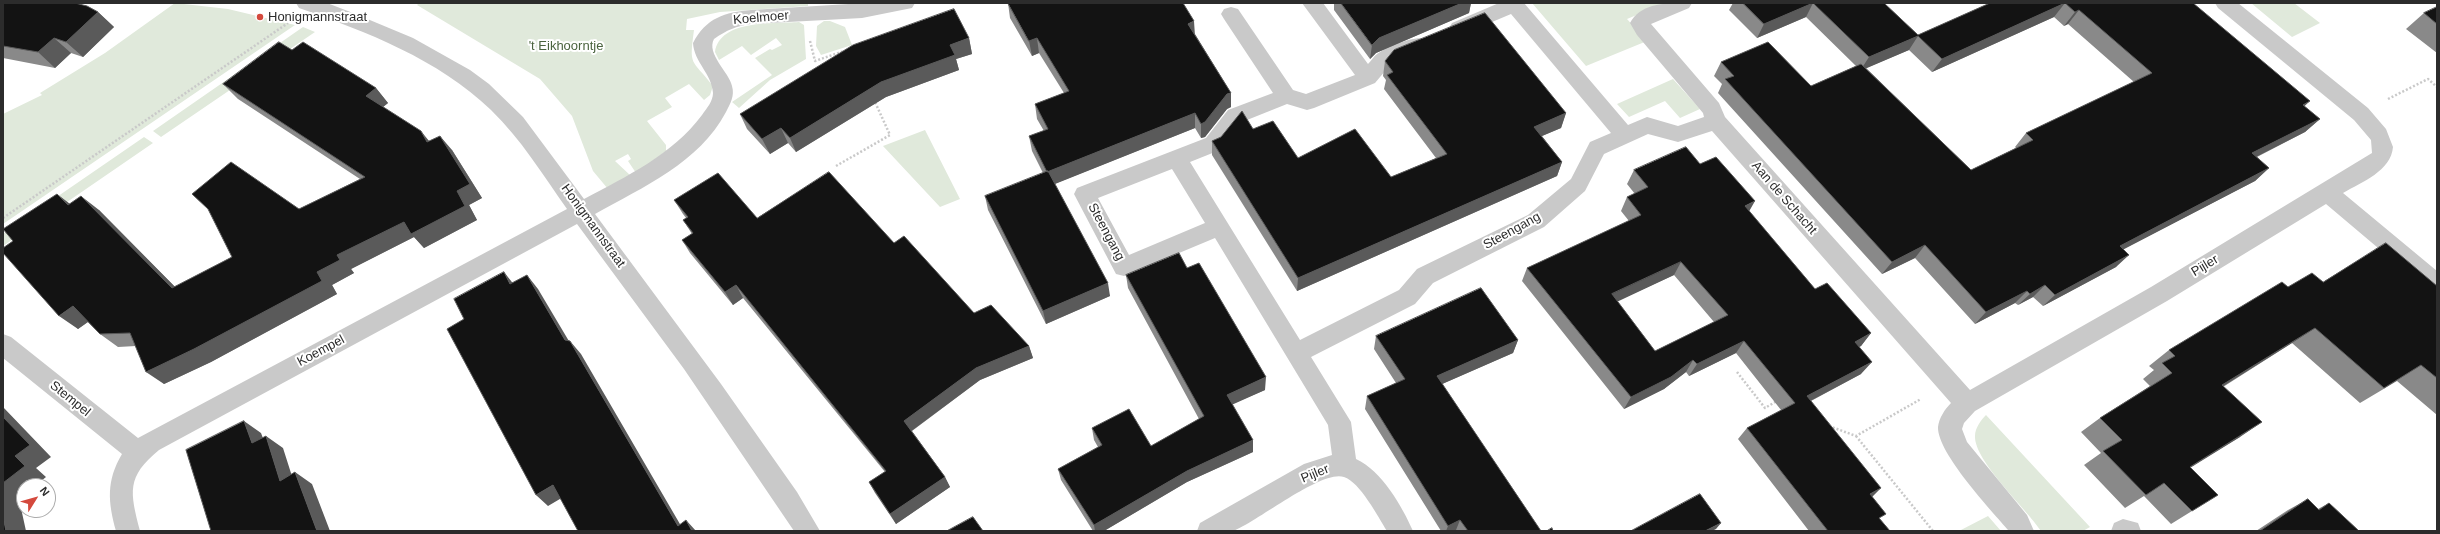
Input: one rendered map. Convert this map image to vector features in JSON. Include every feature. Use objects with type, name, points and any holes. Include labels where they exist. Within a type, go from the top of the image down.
[{"type":"street","name":"Koelmoer","points":[[581,212],[656,169],[678,154],[710,119],[723,95],[720,78],[709,65],[704,53],[703,44],[710,31],[725,22],[738,18],[872,10],[905,3]]},
{"type":"street","points":[[1312,3],[1368,78]]},
{"type":"street","name":"Aan de Schacht","points":[[1682,3],[1646,17],[1640,23],[1712,109],[1716,121],[1966,404]]},
{"type":"street","name":"Pijler","points":[[2022,531],[2018,523],[1954,445],[1950,428],[1954,416],[1966,404],[2159,294],[2328,193],[2380,158],[2383,147],[2378,134],[2361,114],[2225,3]]},
{"type":"street","name":"Honigmannstraat","points":[[310,4],[388,34],[463,75],[502,107],[554,172],[581,212],[695,363],[808,531]]},
{"type":"street","points":[[1231,14],[1286,96],[1307,102],[1368,78],[1384,58],[1514,4],[1624,134]]},
{"type":"street","name":"Steengang","points":[[1219,227],[1124,267],[1086,194],[1213,144],[1235,116],[1286,96]]},
{"type":"street","name":"Steengang","points":[[1296,353],[1407,297],[1425,276],[1536,221],[1578,185],[1597,148],[1624,134],[1647,126],[1678,134],[1716,121]]},
{"type":"street","points":[[1177,158],[1339,422],[1345,466]]},
{"type":"street","points":[[2328,193],[2437,284]]},
{"type":"street","name":"Koempel","points":[[128,531],[119,499],[121,480],[138,453],[152,442],[581,212]]},
{"type":"street","name":"Stempel","points":[[3,344],[138,453]]},
{"type":"street","name":"Pijler","points":[[1209,531],[1313,472],[1330,467],[1345,466],[1366,481],[1402,531]]},
{"type":"street","points":[[2122,531],[2129,531]]},
{"type":"path","points":[[3,218],[310,4]]},
{"type":"path","points":[[812,14],[810,41],[815,61],[850,49]]},
{"type":"path","points":[[2361,114],[2428,80],[2437,87]]},
{"type":"path","points":[[836,166],[890,135],[873,99]]},
{"type":"path","points":[[1737,372],[1765,408],[1785,398]]},
{"type":"path","points":[[1856,436],[1947,384]]},
{"type":"path","points":[[1821,423],[1856,436],[1933,531]]},
{"type":"green space","points":[[175,3],[228,9],[295,25],[3,224],[3,114],[42,95],[40,93],[105,53]]},
{"type":"green space","name":"'t Eikhoorntje","points":[[419,3],[808,3],[808,6],[720,12],[687,19],[686,30],[694,30],[692,50],[693,61],[713,86],[710,95],[704,100],[689,84],[665,98],[672,107],[647,121],[666,145],[666,151],[636,173],[628,161],[631,159],[628,154],[615,161],[631,176],[608,189],[593,171],[572,116],[540,79],[417,5]]},
{"type":"green space","points":[[1532,3],[1666,3],[1627,19],[1647,41],[1586,66]]},
{"type":"green space","points":[[2251,3],[2294,3],[2320,23],[2292,37]]},
{"type":"green space","points":[[824,21],[830,21],[845,27],[852,45],[821,55],[816,46],[817,26]]},
{"type":"green space","points":[[799,22],[804,25],[806,59],[770,80],[739,108],[732,102],[772,75],[755,58],[770,49],[772,50],[782,45],[776,38],[751,55],[742,46],[719,60],[715,52],[719,41],[727,34],[750,25]]},
{"type":"green space","points":[[303,27],[315,32],[161,137],[153,131]]},
{"type":"green space","points":[[1673,79],[1700,109],[1680,118],[1665,101],[1629,117],[1617,104]]},
{"type":"green space","points":[[925,130],[960,199],[940,207],[883,146]]},
{"type":"green space","points":[[144,137],[153,143],[3,246],[3,234]]},
{"type":"green space","points":[[1986,415],[2090,527],[2083,531],[2041,531],[1991,471],[1977,446],[1975,436],[1976,430]]},
{"type":"green space","points":[[1988,516],[2001,531],[1959,531]]},
{"type":"building","points":[[3,3],[75,3],[87,6],[98,12],[66,42],[54,38],[38,52],[3,46]]},
{"type":"building","points":[[1008,3],[1183,3],[1194,21],[1188,24],[1231,93],[1227,94],[1205,122],[1201,124],[1195,113],[1047,172],[1029,136],[1048,129],[1035,104],[1069,91],[1037,38],[1029,41]]},
{"type":"building","points":[[1341,3],[1462,3],[1379,38],[1372,45]]},
{"type":"building","points":[[1743,3],[1813,3],[1764,24]]},
{"type":"building","points":[[1813,3],[1884,3],[1918,35],[1990,3],[2065,3],[1942,59],[1918,36],[1869,57]]},
{"type":"building","points":[[2065,3],[2193,3],[2310,101],[2303,105],[2320,119],[2252,153],[2269,168],[2120,246],[2129,255],[2055,295],[2045,285],[2030,294],[2027,291],[1986,312],[1925,245],[1892,262],[1725,79],[1734,76],[1721,62],[1768,42],[1811,86],[1861,64],[1971,170],[2033,140],[2026,133],[2152,73],[2079,10],[2075,12]]},
{"type":"building","points":[[2437,7],[2437,24],[2424,13]]},
{"type":"building","points":[[954,9],[969,38],[950,45],[955,55],[881,82],[790,138],[781,128],[762,139],[740,114],[853,45]]},
{"type":"building","points":[[1485,13],[1566,113],[1534,127],[1562,162],[1298,278],[1212,141],[1221,137],[1242,111],[1253,129],[1273,121],[1298,158],[1355,129],[1391,177],[1447,154],[1387,75],[1393,72],[1385,61],[1394,50]]},
{"type":"building","points":[[279,42],[292,50],[303,42],[376,88],[366,96],[421,131],[427,142],[440,136],[470,184],[457,191],[465,206],[411,234],[404,222],[337,255],[340,260],[317,272],[322,281],[194,349],[146,372],[130,333],[100,334],[73,306],[59,316],[3,253],[3,248],[13,241],[3,229],[57,194],[68,205],[81,196],[172,288],[232,257],[208,209],[192,194],[231,162],[299,209],[365,177],[223,84]]},
{"type":"building","points":[[1686,147],[1700,164],[1716,157],[1755,201],[1745,206],[1815,289],[1827,283],[1871,333],[1855,342],[1872,362],[1807,396],[1881,488],[1870,494],[1886,514],[1879,518],[1890,531],[1828,531],[1747,428],[1795,403],[1744,341],[1697,364],[1693,360],[1671,377],[1631,397],[1527,268],[1641,215],[1627,197],[1648,187],[1634,170]],"holes":[[[1681,262],[1728,315],[1655,351],[1612,294]]]},
{"type":"building","points":[[1048,171],[1108,283],[1043,311],[985,196]]},
{"type":"building","points":[[829,172],[894,243],[904,236],[974,313],[991,305],[1029,346],[976,368],[904,421],[945,477],[890,514],[869,482],[886,471],[736,285],[725,292],[682,240],[693,233],[683,220],[688,217],[674,200],[718,173],[757,218]]},
{"type":"building","points":[[2386,243],[2437,286],[2437,378],[2421,365],[2384,388],[2315,328],[2222,385],[2262,422],[2190,467],[2218,495],[2192,511],[2164,483],[2146,495],[2103,451],[2122,440],[2100,418],[2172,373],[2162,363],[2175,356],[2169,350],[2282,282],[2288,287],[2312,273],[2323,282]]},
{"type":"building","points":[[1179,253],[1187,268],[1199,263],[1266,377],[1227,395],[1253,440],[1187,471],[1094,525],[1058,469],[1102,445],[1092,428],[1129,409],[1151,446],[1204,416],[1126,275]]},
{"type":"building","points":[[504,272],[510,284],[527,275],[565,340],[570,341],[678,526],[686,520],[692,531],[578,531],[553,485],[536,495],[447,329],[464,319],[454,299]]},
{"type":"building","points":[[1481,288],[1518,340],[1437,376],[1541,531],[1468,531],[1460,520],[1448,526],[1367,396],[1405,379],[1376,336]]},
{"type":"building","points":[[3,417],[30,445],[15,456],[25,466],[3,483]]},
{"type":"building","points":[[244,421],[252,443],[266,436],[280,481],[295,472],[317,531],[211,531],[186,450]]},
{"type":"building","points":[[1700,494],[1721,523],[1705,531],[1631,531]]},
{"type":"building","points":[[2308,499],[2319,510],[2329,503],[2359,531],[2260,531]]},
{"type":"building","points":[[3,516],[6,531],[3,531]]},
{"type":"building","points":[[973,517],[983,531],[947,531]]},
{"type":"place","name":"Honigmannstraat","points":[[260,17]]}]
